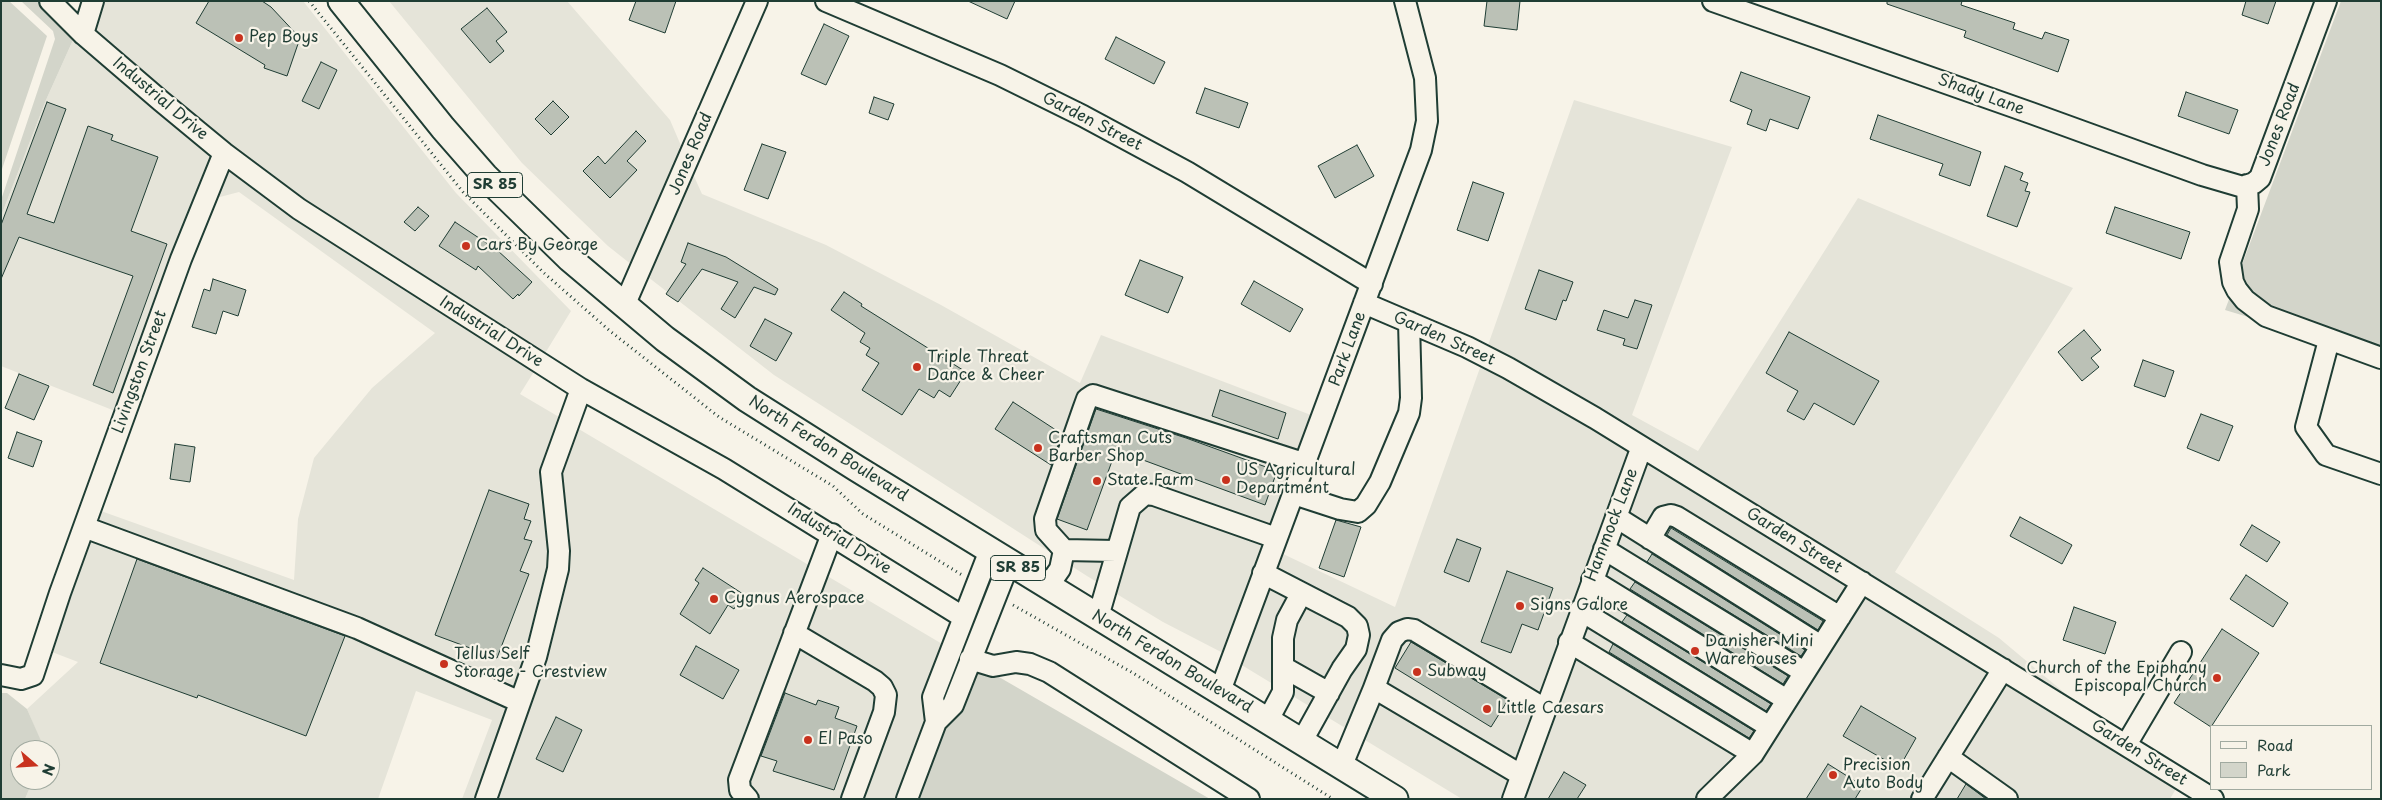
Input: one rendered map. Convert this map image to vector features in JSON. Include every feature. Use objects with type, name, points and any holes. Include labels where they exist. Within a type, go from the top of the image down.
[{"type":"main road","name":"North Ferdon Boulevard","points":[[341,1],[443,128],[485,176],[570,260],[624,306],[747,399],[1000,557],[1395,799]]},
{"type":"street","name":"Industrial Drive","points":[[50,1],[83,34],[224,153],[299,209],[581,389],[724,469],[832,534],[963,617]]},
{"type":"street","points":[[83,34],[93,1]]},
{"type":"street","name":"Jones Road","points":[[624,306],[757,1]]},
{"type":"street","name":"Garden Street","points":[[826,1],[1000,75],[1082,116],[1187,172],[1372,284]]},
{"type":"street","name":"Park Lane","points":[[1220,691],[1276,538],[1306,464],[1421,150],[1426,121],[1425,78],[1405,1]]},
{"type":"street","name":"Shady Lane","points":[[1713,1],[2031,112],[2236,187],[2247,186]]},
{"type":"street","name":"Jones Road","points":[[2326,1],[2260,178],[2247,186],[2248,209],[2230,262],[2233,282],[2245,300],[2266,316],[2381,358]]},
{"type":"street","name":"Livingston Street","points":[[1,675],[20,680],[34,675],[60,593],[181,259],[224,153]]},
{"type":"street","name":"Garden Street","points":[[1364,304],[1409,322],[1508,368],[1595,418],[2214,799]]},
{"type":"street","points":[[1294,494],[1340,509],[1358,512],[1366,505],[1380,482],[1409,413],[1411,398],[1409,322]]},
{"type":"street","points":[[2329,340],[2306,427],[2326,455],[2381,474]]},
{"type":"street","points":[[486,799],[536,658],[558,568],[559,551],[551,472],[581,389]]},
{"type":"street","points":[[1116,551],[1064,550],[1046,530],[1045,518],[1087,399],[1093,395],[1306,464]]},
{"type":"street","name":"Hammock Lane","points":[[1513,799],[1580,610],[1641,448]]},
{"type":"street","points":[[1098,617],[1130,507],[1145,494],[1154,495],[1276,538]]},
{"type":"street","points":[[1650,539],[1663,517],[1671,515],[1678,517],[1840,617]]},
{"type":"street","points":[[1616,517],[1821,646]]},
{"type":"street","points":[[84,527],[357,628],[520,702]]},
{"type":"street","points":[[748,799],[740,790],[739,780],[832,534]]},
{"type":"street","points":[[1604,549],[1804,672]]},
{"type":"street","points":[[1048,586],[1060,569],[1064,550]]},
{"type":"street","points":[[936,722],[933,697],[963,617],[1000,557]]},
{"type":"street","points":[[907,799],[936,722],[952,705],[970,659],[1000,557]]},
{"type":"street","points":[[1263,573],[1348,617],[1357,626],[1356,649],[1302,741]]},
{"type":"street","points":[[1592,580],[1787,700]]},
{"type":"street","points":[[1707,799],[1752,754],[1862,582]]},
{"type":"street","points":[[1268,720],[1283,692],[1283,638],[1287,620],[1301,594]]},
{"type":"street","points":[[1580,610],[1770,727]]},
{"type":"street","points":[[1342,765],[1392,640],[1399,632],[1407,629],[1424,634],[1545,709]]},
{"type":"street","points":[[794,633],[875,681],[882,687],[886,695],[884,712],[852,799]]},
{"type":"street","points":[[1569,642],[1752,754]]},
{"type":"street","points":[[2126,745],[2181,652]]},
{"type":"street","points":[[970,659],[993,666],[1016,662],[1030,664],[1049,672],[1249,799]]},
{"type":"street","points":[[1282,667],[1329,693]]},
{"type":"street","points":[[1922,799],[2003,669]]},
{"type":"street","points":[[1374,688],[1521,776]]},
{"type":"street","points":[[1948,756],[2007,799]]},
{"type":"shaded area","points":[[104,1],[303,1],[456,193],[571,311],[544,355],[305,202],[236,151],[237,149],[229,146],[95,32]]},
{"type":"shaded area","points":[[389,1],[567,1],[670,120],[682,148],[632,265],[608,246],[522,163]]},
{"type":"shaded area","points":[[73,40],[78,41],[212,155],[171,255],[115,411],[1,366],[1,216],[46,100]]},
{"type":"shaded area","points":[[1574,100],[1732,147],[1632,415],[1698,451],[1858,198],[2073,288],[1895,572],[1999,638],[2079,705],[1487,348]]},
{"type":"shaded area","points":[[229,168],[293,216],[535,370],[520,394],[559,417],[541,471],[549,550],[548,566],[526,654],[475,799],[462,799],[492,720],[416,691],[378,799],[25,799],[29,790],[60,790],[60,740],[40,740],[27,709],[78,662],[52,652],[101,511],[294,580],[298,519],[314,458],[372,388],[435,333],[239,192],[216,198]]},
{"type":"shaded area","points":[[693,174],[702,194],[826,245],[941,305],[1080,383],[1101,335],[1311,415],[1223,653],[1163,622],[1087,576],[774,375],[648,277]]},
{"type":"shaded area","points":[[1481,365],[1589,426],[1629,451],[1503,799],[1462,799],[1240,664],[1281,553],[1395,607]]},
{"type":"shaded area","points":[[577,428],[949,648],[896,799],[497,799],[546,660],[568,570],[561,474]]},
{"type":"shaded area","points":[[1647,463],[2177,787],[2170,799],[1524,799],[1595,599]]},
{"type":"green space","points":[[1,1],[9,1],[47,36],[1,172]]},
{"type":"green space","points":[[21,1],[37,1],[72,35],[71,39],[73,40],[46,100],[1,216],[1,200],[55,39],[53,31]]},
{"type":"green space","points":[[2341,1],[2381,1],[2381,362],[2311,336],[2225,310]]},
{"type":"green space","points":[[973,662],[1210,799],[917,799],[946,719]]},
{"type":"green space","points":[[1,693],[7,693],[27,709],[41,740],[10,740],[10,790],[29,790],[25,799],[1,799]]},
{"type":"building","points":[[209,1],[262,1],[271,7],[300,38],[287,76],[264,68],[265,65],[196,23]]},
{"type":"building","points":[[636,1],[676,1],[665,33],[629,20]]},
{"type":"building","points":[[968,1],[1015,1],[1007,19]]},
{"type":"building","points":[[1487,1],[1520,1],[1517,30],[1484,26]]},
{"type":"building","points":[[1887,1],[1962,1],[1961,5],[2015,23],[2013,29],[2042,39],[2045,32],[2069,40],[2058,72],[1964,37],[1966,31],[1887,4]]},
{"type":"building","points":[[2246,1],[2276,1],[2268,24],[2242,15]]},
{"type":"building","points":[[487,8],[507,32],[496,41],[504,51],[490,63],[461,29]]},
{"type":"building","points":[[824,24],[849,36],[826,85],[801,74]]},
{"type":"building","points":[[1116,37],[1165,62],[1154,84],[1105,59]]},
{"type":"building","points":[[321,62],[337,70],[319,109],[302,101]]},
{"type":"building","points":[[1741,72],[1810,97],[1798,129],[1770,119],[1766,131],[1747,124],[1752,110],[1730,101]]},
{"type":"building","points":[[1205,88],[1248,103],[1239,128],[1196,113]]},
{"type":"building","points":[[2186,92],[2238,110],[2229,134],[2178,116]]},
{"type":"building","points":[[874,97],[894,104],[888,120],[869,113]]},
{"type":"building","points":[[553,101],[569,117],[551,135],[535,119]]},
{"type":"building","points":[[47,102],[66,109],[27,214],[54,223],[88,126],[113,135],[111,140],[158,157],[131,231],[167,244],[113,393],[93,385],[133,276],[19,237],[1,279],[1,225]]},
{"type":"building","points":[[1878,115],[1981,152],[1970,186],[1939,175],[1943,164],[1870,139]]},
{"type":"building","points":[[636,131],[646,141],[627,161],[637,170],[610,198],[583,171],[598,156],[605,164]]},
{"type":"building","points":[[762,144],[786,152],[768,199],[744,190]]},
{"type":"building","points":[[1357,145],[1374,176],[1335,198],[1318,166]]},
{"type":"building","points":[[2005,166],[2023,173],[2020,180],[2028,183],[2025,191],[2030,192],[2017,227],[1987,216]]},
{"type":"building","points":[[1473,182],[1504,193],[1488,241],[1457,230]]},
{"type":"building","points":[[418,207],[429,216],[415,231],[404,222]]},
{"type":"building","points":[[2115,207],[2190,232],[2181,259],[2106,233]]},
{"type":"building","points":[[455,222],[497,250],[532,282],[519,296],[518,294],[513,299],[478,266],[476,270],[439,246]]},
{"type":"building","points":[[688,243],[726,257],[778,289],[775,295],[754,287],[735,318],[721,309],[738,282],[702,269],[678,302],[666,294],[686,264],[681,262]]},
{"type":"building","points":[[1140,260],[1183,277],[1168,313],[1125,295]]},
{"type":"building","points":[[1539,270],[1573,282],[1566,301],[1563,300],[1556,320],[1525,309]]},
{"type":"building","points":[[213,279],[246,290],[238,316],[223,311],[216,334],[192,327],[204,289],[210,291]]},
{"type":"building","points":[[1254,281],[1303,309],[1290,332],[1241,304]]},
{"type":"building","name":"Triple Threat Dance & Cheer","points":[[844,292],[862,304],[861,306],[966,372],[950,397],[939,390],[934,398],[919,389],[902,415],[862,390],[879,363],[866,355],[870,348],[860,342],[865,333],[831,310]]},
{"type":"building","points":[[1635,300],[1652,305],[1637,349],[1623,345],[1625,339],[1597,330],[1604,310],[1628,318]]},
{"type":"building","points":[[765,319],[792,333],[776,361],[750,346]]},
{"type":"building","points":[[2084,330],[2101,350],[2091,358],[2099,367],[2082,381],[2058,352]]},
{"type":"building","points":[[1789,332],[1879,381],[1854,425],[1814,403],[1804,420],[1787,411],[1798,391],[1766,373]]},
{"type":"building","points":[[2143,360],[2174,371],[2165,397],[2134,386]]},
{"type":"building","points":[[19,374],[49,386],[34,420],[5,408]]},
{"type":"building","points":[[1220,390],[1286,413],[1278,439],[1212,416]]},
{"type":"building","points":[[1013,402],[1062,434],[1051,465],[995,429]]},
{"type":"building","points":[[1096,409],[1186,438],[1277,471],[1265,505],[1116,450],[1087,530],[1057,519]]},
{"type":"building","points":[[2201,414],[2233,426],[2219,461],[2187,448]]},
{"type":"building","points":[[17,432],[42,441],[33,467],[8,458]]},
{"type":"building","points":[[175,444],[195,447],[190,482],[170,479]]},
{"type":"building","points":[[489,490],[529,504],[524,519],[531,521],[524,539],[532,541],[520,571],[529,574],[497,658],[435,635]]},
{"type":"building","points":[[2020,517],[2072,545],[2062,564],[2010,536]]},
{"type":"building","points":[[1336,520],[1361,527],[1344,577],[1319,568]]},
{"type":"building","points":[[2252,525],[2280,542],[2267,562],[2240,545]]},
{"type":"building","points":[[1671,528],[1823,621],[1818,630],[1667,535]]},
{"type":"building","points":[[1457,539],[1481,548],[1469,582],[1444,572]]},
{"type":"building","points":[[1652,554],[1805,650],[1801,656],[1647,562]]},
{"type":"building","points":[[137,559],[345,636],[306,736],[198,695],[197,698],[100,663]]},
{"type":"building","name":"Cygnus Aerospace","points":[[703,568],[743,594],[734,609],[728,605],[710,634],[680,614],[699,583],[695,580]]},
{"type":"building","name":"Signs Galore","points":[[1507,571],[1553,588],[1538,630],[1522,624],[1511,653],[1481,642]]},
{"type":"building","points":[[2246,575],[2288,603],[2273,627],[2230,599]]},
{"type":"building","points":[[1635,582],[1788,676],[1783,684],[1630,589]]},
{"type":"building","points":[[2074,607],[2116,622],[2105,654],[2063,640]]},
{"type":"building","points":[[1627,615],[1771,704],[1766,711],[1622,622]]},
{"type":"building","name":"Church of the Epiphany Episcopal Church","points":[[2222,629],[2259,653],[2212,725],[2210,726],[2174,703]]},
{"type":"building","points":[[1411,642],[1508,700],[1491,727],[1395,668]]},
{"type":"building","points":[[1613,644],[1754,731],[1749,738],[1609,652]]},
{"type":"building","points":[[696,646],[739,670],[723,699],[680,675]]},
{"type":"building","points":[[785,693],[816,705],[818,700],[839,707],[835,718],[857,726],[834,790],[773,771],[777,761],[761,756]]},
{"type":"building","points":[[1861,706],[1916,738],[1899,768],[1843,736]]},
{"type":"building","points":[[556,717],[582,730],[563,772],[536,759]]},
{"type":"building","name":"Precision Auto Body","points":[[1828,764],[1863,786],[1855,799],[1806,799]]},
{"type":"building","points":[[1564,772],[1586,785],[1577,799],[1548,799]]},
{"type":"building","points":[[1966,784],[1986,799],[1957,799]]},
{"type":"place","name":"Pep Boys","points":[[239,38]]},
{"type":"place","name":"Cars By George","points":[[466,246]]},
{"type":"place","name":"Triple Threat Dance & Cheer","points":[[917,367]]},
{"type":"place","name":"Craftsman Cuts Barber Shop","points":[[1038,448]]},
{"type":"place","name":"US Agricultural Department","points":[[1226,480]]},
{"type":"place","name":"State Farm","points":[[1097,481]]},
{"type":"place","name":"Cygnus Aerospace","points":[[714,599]]},
{"type":"place","name":"Signs Galore","points":[[1520,606]]},
{"type":"place","name":"Danisher Mini Warehouses","points":[[1695,651]]},
{"type":"place","name":"Tellus Self Storage - Crestview","points":[[444,664]]},
{"type":"place","name":"Subway","points":[[1417,672]]},
{"type":"place","name":"Church of the Epiphany Episcopal Church","points":[[2217,678]]},
{"type":"place","name":"Little Caesars","points":[[1487,709]]},
{"type":"place","name":"El Paso","points":[[808,740]]},
{"type":"place","name":"Precision Auto Body","points":[[1833,775]]}]
